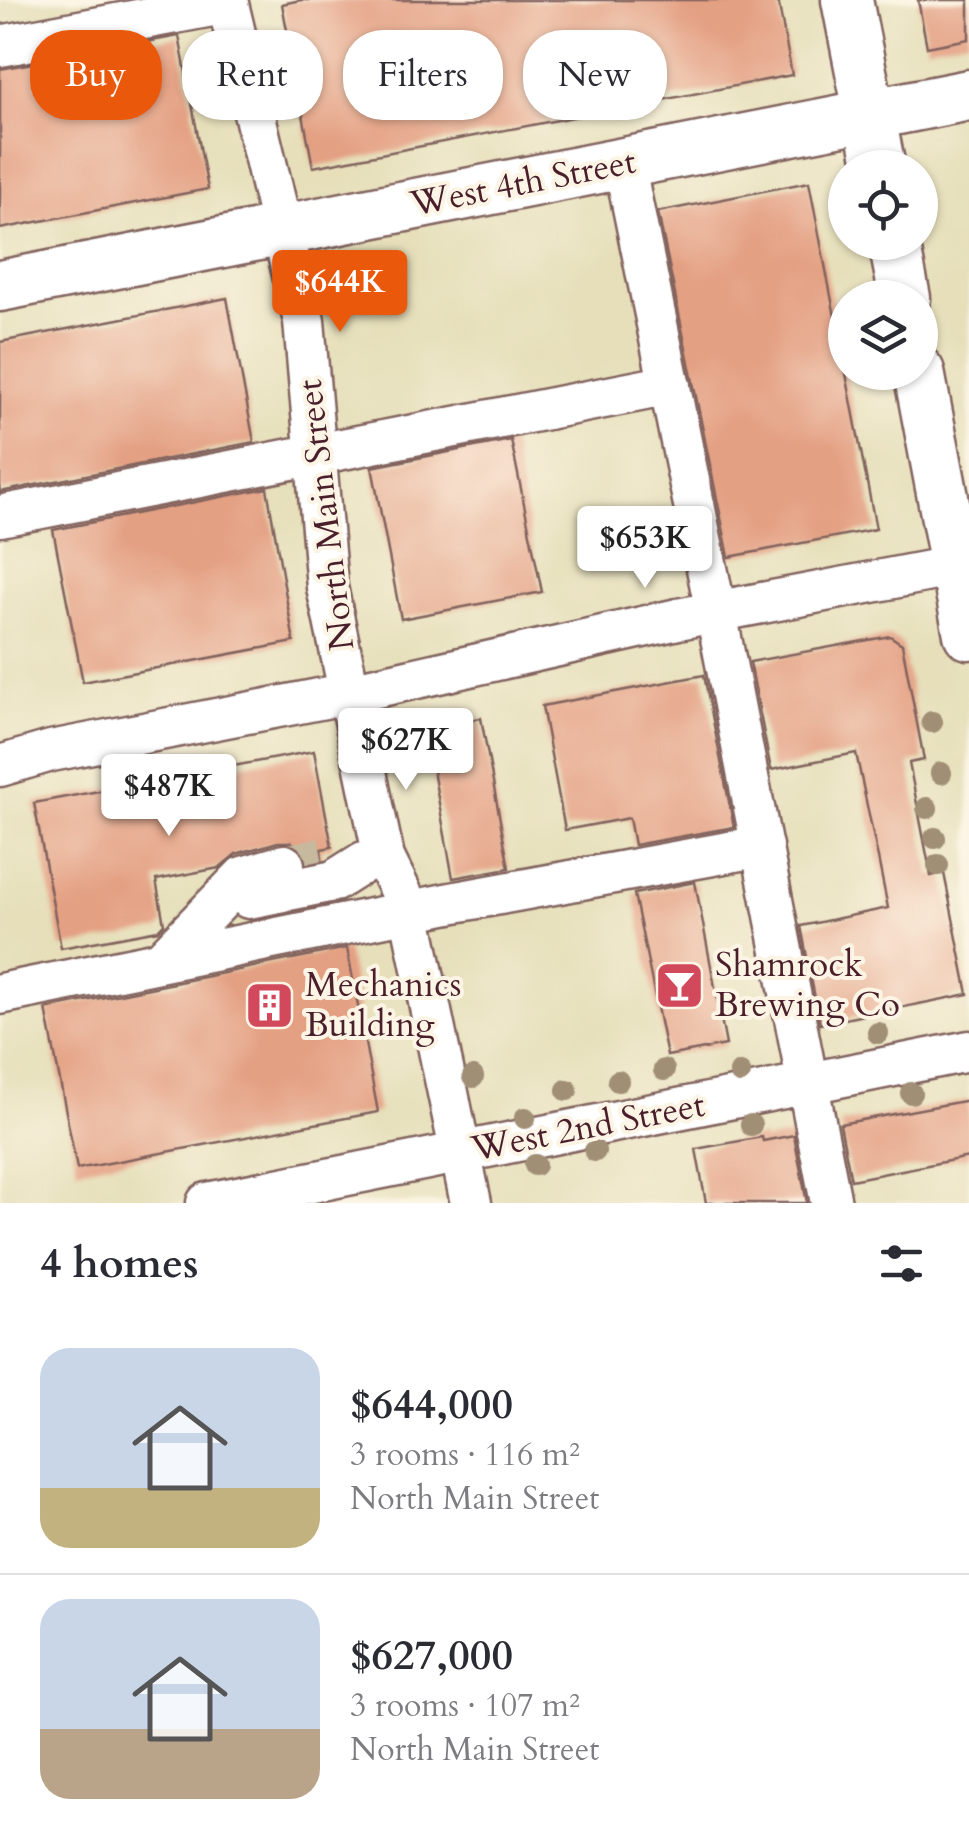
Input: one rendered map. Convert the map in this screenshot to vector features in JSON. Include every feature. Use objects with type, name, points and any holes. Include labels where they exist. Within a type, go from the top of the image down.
[{"type":"main road","points":[[847,0],[877,150]]},
{"type":"main road","name":"West 4th Street","points":[[0,286],[969,96]]},
{"type":"main road","points":[[922,390],[969,634]]},
{"type":"street","points":[[0,46],[227,2]]},
{"type":"street","name":"North Main Street","points":[[227,2],[304,322],[327,587],[350,693],[374,860],[410,911],[470,1203]]},
{"type":"street","points":[[624,163],[831,1203]]},
{"type":"street","points":[[0,516],[670,386]]},
{"type":"street","points":[[0,766],[52,751],[350,693],[716,612],[956,566]]},
{"type":"street","points":[[0,994],[410,911],[762,846]]},
{"type":"street","points":[[163,959],[244,877],[334,856],[374,860]]},
{"type":"street","points":[[216,905],[334,881],[374,860]]},
{"type":"street","name":"West 2nd Street","points":[[207,1203],[969,1051]]},
{"type":"building","points":[[301,0],[778,0],[792,75],[667,99],[667,30],[523,30],[523,120],[558,120],[313,167],[304,120],[323,120],[323,30],[287,30],[282,4]]},
{"type":"building","points":[[918,0],[969,0],[969,39],[927,47]]},
{"type":"building","points":[[179,36],[182,120],[195,120],[208,189],[0,229],[0,69],[30,63],[30,120],[162,120],[162,39]]},
{"type":"building","points":[[809,182],[828,280],[828,390],[849,390],[876,529],[729,557],[658,212]]},
{"type":"building","points":[[227,298],[254,442],[0,492],[0,342]]},
{"type":"building","points":[[511,440],[542,592],[401,619],[372,467]]},
{"type":"building","points":[[267,488],[294,642],[83,682],[53,530]]},
{"type":"building","points":[[890,636],[902,644],[924,760],[909,763],[931,876],[944,873],[968,994],[820,1024],[801,926],[888,908],[856,753],[771,770],[750,662]]},
{"type":"building","points":[[704,675],[734,827],[634,845],[629,818],[565,830],[542,706]]},
{"type":"building","points":[[481,718],[509,868],[453,878],[425,728]]},
{"type":"building","points":[[314,751],[332,847],[321,849],[322,859],[307,862],[300,847],[278,842],[236,854],[219,868],[156,880],[164,924],[158,930],[61,948],[34,803]]},
{"type":"building","points":[[695,882],[726,1045],[667,1056],[634,894]]},
{"type":"building","points":[[347,948],[378,1112],[77,1169],[46,1009]]},
{"type":"building","points":[[969,1100],[969,1157],[851,1180],[840,1124]]},
{"type":"building","points":[[794,1135],[807,1203],[706,1203],[696,1149]]},
{"type":"tunnel","points":[[284,865],[322,858]]},
{"type":"place","name":"Shamrock Brewing Co","points":[[680,985]]},
{"type":"place","name":"Mechanics Building","points":[[270,1005]]}]
